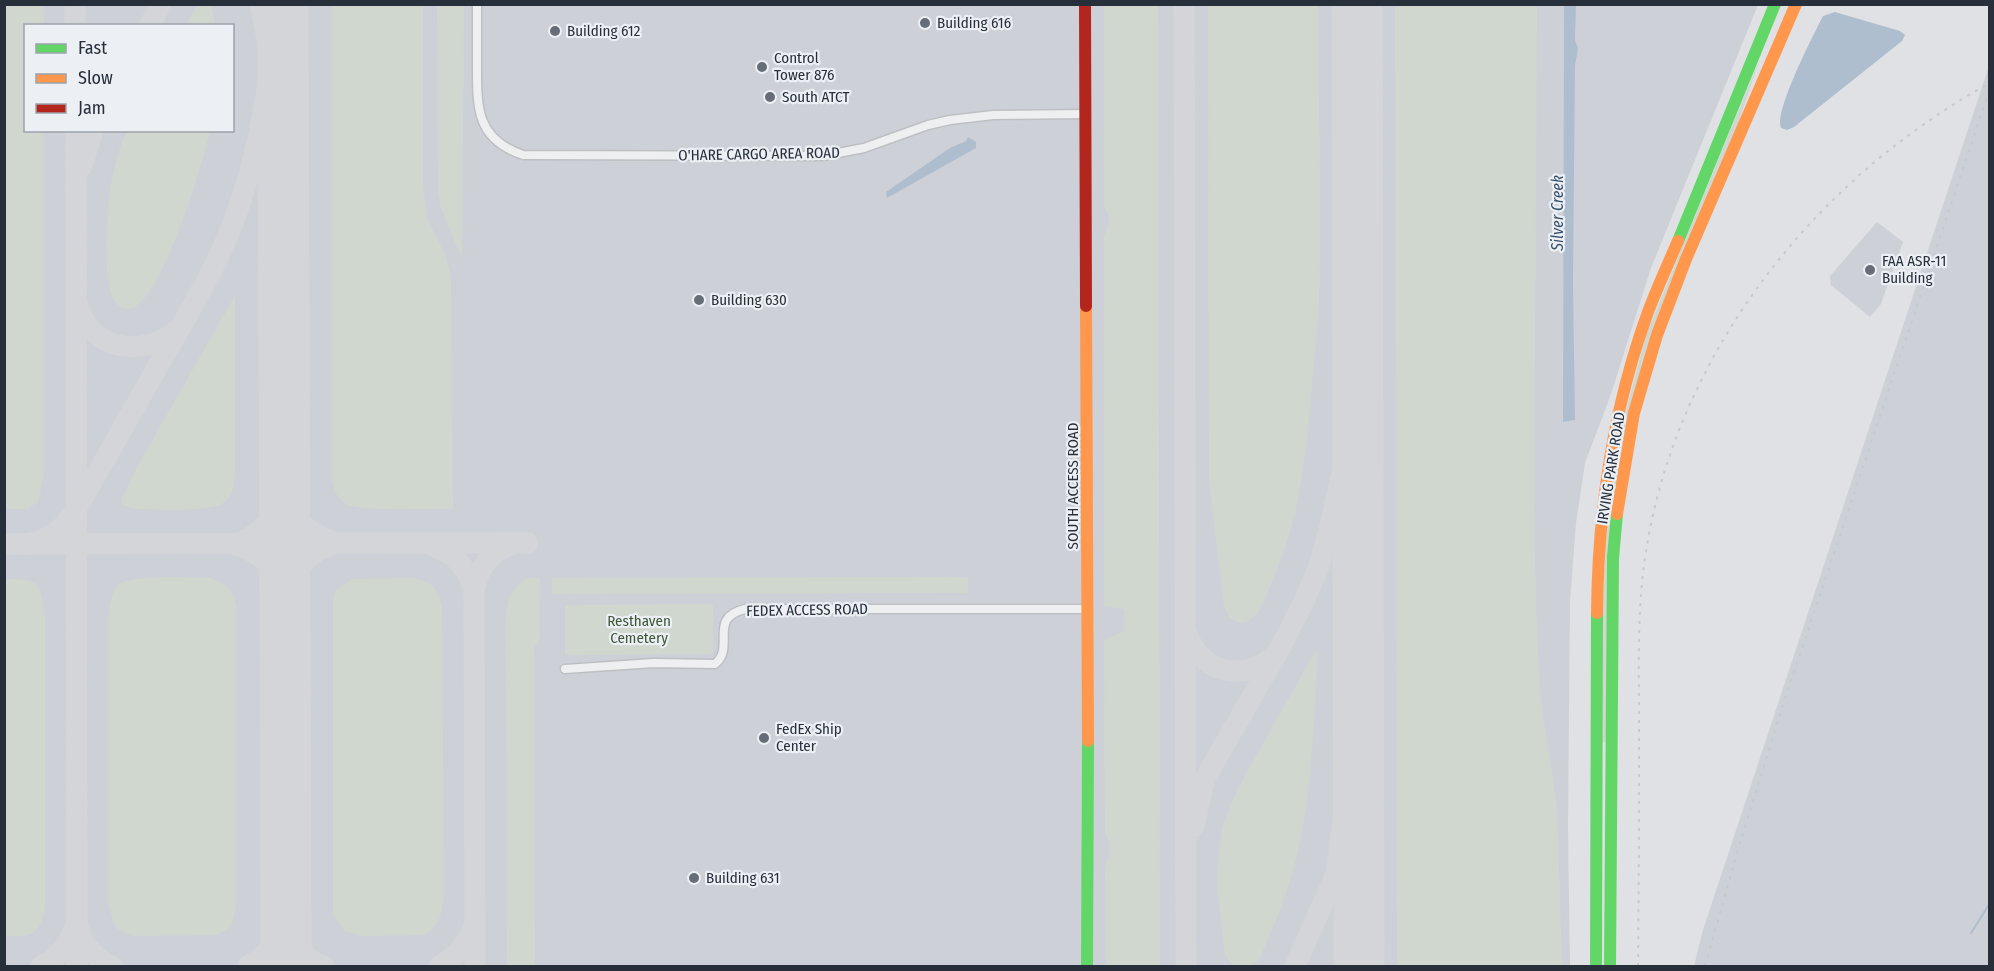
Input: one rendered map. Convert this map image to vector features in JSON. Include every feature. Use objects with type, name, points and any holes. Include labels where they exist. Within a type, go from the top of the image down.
[{"type":"main road","name":"SOUTH ACCESS ROAD","points":[[1085,4],[1087,966]]},
{"type":"main road","name":"IRVING PARK ROAD","points":[[1596,966],[1598,570],[1602,510],[1610,458],[1619,411],[1648,313],[1775,4]]},
{"type":"main road","name":"IRVING PARK ROAD","points":[[1610,966],[1613,556],[1619,494],[1626,453],[1634,412],[1662,318],[1688,252],[1796,4]]},
{"type":"street","name":"O'HARE CARGO AREA ROAD","points":[[477,4],[477,98],[480,118],[500,145],[523,155],[823,156],[864,148],[928,125],[950,120],[993,115],[1086,114]]},
{"type":"street","name":"FEDEX ACCESS ROAD","points":[[565,669],[654,663],[715,664],[723,655],[724,627],[727,618],[745,609],[1088,609]]},
{"type":"shaded area","points":[[5,5],[1758,5],[1651,268],[1610,397],[1585,463],[1576,523],[1570,602],[1568,829],[1570,966],[5,966]]},
{"type":"shaded area","points":[[1989,66],[1989,966],[1694,966],[1703,930]]},
{"type":"shaded area","points":[[1877,222],[1903,242],[1881,304],[1870,317],[1831,285],[1830,276]]},
{"type":"green space","points":[[4,5],[44,5],[44,24],[24,24],[24,132],[44,132],[44,475],[38,502],[27,509],[4,509]]},
{"type":"green space","points":[[197,5],[211,5],[215,24],[187,24]]},
{"type":"green space","points":[[332,5],[423,5],[423,185],[427,218],[446,257],[451,278],[453,509],[380,509],[354,506],[340,500],[332,481]]},
{"type":"green space","points":[[437,5],[464,5],[462,259],[441,208],[438,192]]},
{"type":"green space","points":[[1104,5],[1158,5],[1160,966],[1106,966],[1105,866],[1110,850],[1105,834],[1104,640],[1124,631],[1124,609],[1104,606],[1104,236],[1109,221],[1104,207]]},
{"type":"green space","points":[[1208,5],[1318,5],[1319,299],[1305,455],[1297,504],[1283,553],[1262,606],[1252,619],[1245,622],[1233,620],[1224,606],[1209,481]]},
{"type":"green space","points":[[1395,5],[1537,5],[1534,509],[1536,609],[1540,695],[1557,808],[1562,966],[1397,966]]},
{"type":"green space","points":[[1759,61],[1734,136],[1629,415],[1607,742],[1602,742],[1603,588],[1609,504],[1621,430],[1646,335]]},
{"type":"green space","points":[[127,132],[210,132],[190,200],[168,257],[156,281],[143,299],[131,309],[118,305],[112,296],[107,265],[108,206],[112,179]]},
{"type":"green space","points":[[235,296],[235,474],[231,494],[223,503],[206,508],[134,509],[122,504],[122,498],[138,465]]},
{"type":"green space","points":[[968,577],[968,593],[552,594],[552,578]]},
{"type":"green space","points":[[146,578],[209,578],[227,587],[233,595],[236,606],[236,908],[231,926],[218,935],[132,936],[118,929],[113,921],[108,902],[108,617],[111,601],[117,586],[123,582]]},
{"type":"green space","points":[[414,578],[433,586],[442,605],[444,895],[437,923],[424,935],[363,936],[345,931],[333,914],[333,601],[336,590],[352,579]]},
{"type":"green space","points":[[529,578],[540,578],[539,644],[534,645],[535,966],[507,966],[506,613],[513,592],[519,584]]},
{"type":"green space","points":[[4,579],[25,580],[36,585],[42,596],[45,617],[45,907],[37,929],[33,933],[22,936],[5,936]]},
{"type":"green space","name":"Resthaven Cemetery","points":[[713,604],[713,654],[565,655],[565,605]]},
{"type":"green space","points":[[1315,652],[1318,652],[1313,741],[1307,801],[1296,859],[1282,906],[1259,960],[1251,966],[1238,966],[1232,964],[1225,954],[1217,886],[1222,828],[1238,788]]},
{"type":"water","points":[[1576,4],[1575,40],[1578,48],[1575,66],[1573,283],[1575,420],[1563,422],[1564,5]]},
{"type":"water","points":[[1835,12],[1900,31],[1905,35],[1902,41],[1794,127],[1787,130],[1781,128],[1780,119],[1783,106],[1803,56],[1823,16]]},
{"type":"water","points":[[968,137],[976,142],[976,148],[887,198],[886,192],[950,148],[966,141]]},
{"type":"waterway","points":[[1971,933],[1990,903]]},
{"type":"taxiway","points":[[75,4],[75,24]]},
{"type":"taxiway","points":[[150,24],[161,4]]},
{"type":"taxiway","points":[[260,4],[267,39]]},
{"type":"taxiway","points":[[26,544],[51,536],[70,518],[189,313],[218,257],[244,192],[258,139],[268,86],[277,4]]},
{"type":"taxiway","points":[[1184,4],[1186,966]]},
{"type":"taxiway","points":[[275,91],[279,116],[283,213]]},
{"type":"taxiway","points":[[76,132],[77,966]]},
{"type":"taxiway","points":[[82,166],[92,132]]},
{"type":"taxiway","points":[[1194,826],[1205,778],[1279,650],[1318,569],[1345,459],[1358,286]]},
{"type":"taxiway","points":[[77,303],[84,319],[93,331],[105,340],[118,345],[132,347],[147,345],[162,340],[176,331]]},
{"type":"taxiway","points":[[285,493],[293,511],[302,523],[313,532],[331,541]]},
{"type":"taxiway","points":[[241,542],[263,528],[277,510],[285,493]]},
{"type":"taxiway","points":[[4,544],[528,543]]},
{"type":"taxiway","points":[[475,966],[474,593],[478,577],[486,562],[498,551],[514,544]]},
{"type":"taxiway","points":[[236,545],[262,558],[277,577],[286,595]]},
{"type":"taxiway","points":[[286,595],[302,564],[322,548],[331,545]]},
{"type":"taxiway","points":[[431,545],[447,552],[460,563],[469,576],[474,593]]},
{"type":"taxiway","points":[[1187,634],[1194,648],[1203,658],[1213,666],[1225,670],[1250,669],[1263,664],[1275,655]]},
{"type":"taxiway","points":[[1295,966],[1336,874],[1353,743],[1358,648]]},
{"type":"taxiway","points":[[41,966],[63,950],[76,925]]},
{"type":"taxiway","points":[[439,966],[461,949],[474,925]]},
{"type":"taxiway","points":[[79,929],[91,951],[112,966]]},
{"type":"taxiway","points":[[248,966],[269,950],[286,929],[306,956],[324,966]]},
{"type":"runway","points":[[283,4],[286,966]]},
{"type":"runway","points":[[1357,4],[1359,966]]},
{"type":"railway","points":[[1638,966],[1639,640],[1642,578],[1661,484],[1686,413],[1720,345],[1762,282],[1811,223],[1866,170],[1926,123],[1990,83]]},
{"type":"railway","points":[[1705,966],[1785,699],[1990,88]]},
{"type":"traffic: fast","points":[[1678,241],[1775,4]]},
{"type":"traffic: fast","points":[[1610,966],[1613,557],[1617,514]]},
{"type":"traffic: fast","points":[[1596,966],[1597,613]]},
{"type":"traffic: fast","points":[[1087,966],[1088,741]]},
{"type":"traffic: slow","points":[[1617,514],[1634,413],[1657,335],[1686,259],[1796,4]]},
{"type":"traffic: slow","points":[[1597,613],[1604,498],[1625,385],[1648,312],[1678,241]]},
{"type":"traffic: slow","points":[[1086,306],[1088,741]]},
{"type":"traffic: jam","points":[[1085,4],[1086,306]]},
{"type":"place","name":"Building 616","points":[[925,23]]},
{"type":"place","name":"Building 612","points":[[555,31]]},
{"type":"place","name":"Control Tower 876","points":[[762,67]]},
{"type":"place","name":"South ATCT","points":[[770,97]]},
{"type":"place","name":"FAA ASR-11 Building","points":[[1870,270]]},
{"type":"place","name":"Building 630","points":[[699,300]]},
{"type":"place","name":"FedEx Ship Center","points":[[764,738]]},
{"type":"place","name":"Building 631","points":[[694,878]]},
{"type":"water label","name":"Silver Creek","points":[[1557,213]]}]
